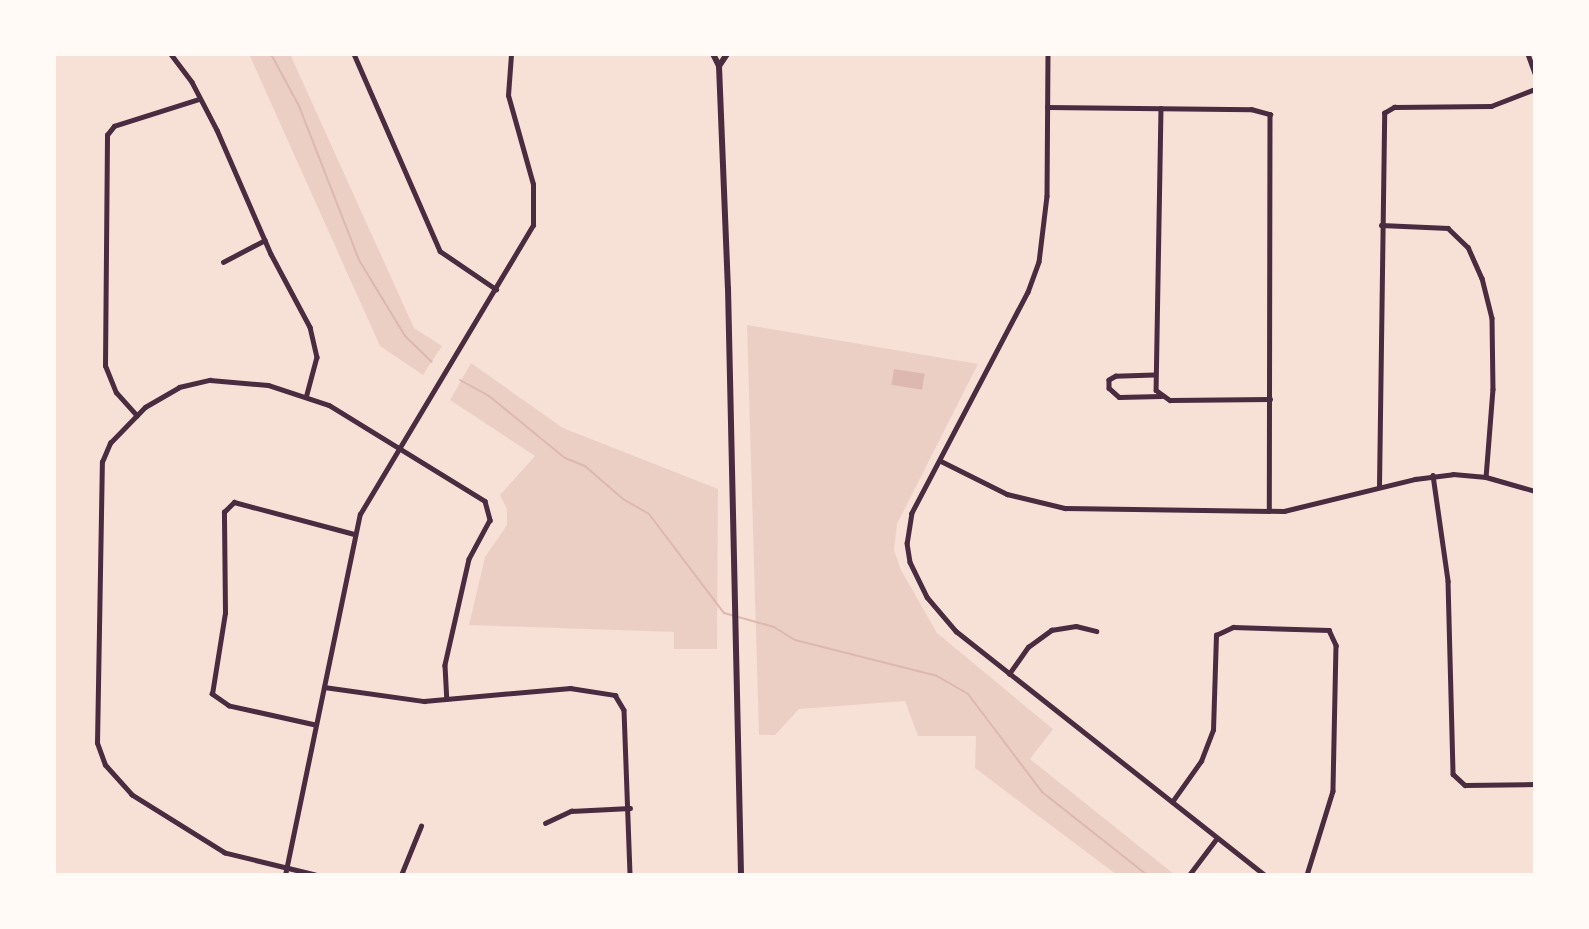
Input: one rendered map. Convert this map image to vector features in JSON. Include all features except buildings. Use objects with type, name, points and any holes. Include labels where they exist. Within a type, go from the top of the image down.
[{"type":"main road","points":[[714,54],[719,66],[728,288],[733,597],[741,875]]},
{"type":"main road","points":[[719,66],[727,54]]},
{"type":"street","points":[[171,54],[217,130],[265,240],[316,347],[307,395]]},
{"type":"street","points":[[354,54],[440,252],[496,289]]},
{"type":"street","points":[[286,872],[354,534],[369,496],[524,245],[533,225],[535,205],[508,95],[511,54]]},
{"type":"street","points":[[1048,54],[1047,196],[1039,262],[1028,292],[908,527],[910,562],[938,613],[1009,674],[1265,875]]},
{"type":"street","points":[[1528,54],[1535,73]]},
{"type":"street","points":[[1379,487],[1383,120],[1387,109],[1491,106],[1535,89]]},
{"type":"street","points":[[136,416],[116,393],[105,366],[107,135],[114,126],[199,99]]},
{"type":"street","points":[[1047,107],[1263,110],[1272,119],[1269,510]]},
{"type":"street","points":[[1161,108],[1154,375],[1161,396]]},
{"type":"street","points":[[1381,225],[1448,228],[1468,247],[1482,278],[1492,318],[1493,377],[1486,477]]},
{"type":"street","points":[[223,262],[265,240]]},
{"type":"street","points":[[1154,375],[1116,376],[1109,380],[1109,388],[1119,397],[1161,396],[1170,400],[1270,399]]},
{"type":"street","points":[[315,875],[286,872],[225,853],[132,795],[113,777],[97,743],[102,462],[110,443],[136,416],[161,396],[210,380],[268,385],[307,395],[485,501],[491,514],[473,549],[464,581],[446,664],[447,699]]},
{"type":"street","points":[[941,461],[1007,494],[1065,508],[1269,510],[1310,507],[1379,487],[1433,475],[1486,477],[1535,490]]},
{"type":"street","points":[[1433,475],[1448,581],[1453,774],[1465,785],[1535,783]]},
{"type":"street","points":[[315,724],[229,706],[212,694],[225,614],[224,512],[234,502],[354,534]]},
{"type":"street","points":[[1009,674],[1028,647],[1051,630],[1076,626],[1096,631]]},
{"type":"street","points":[[1172,802],[1201,762],[1213,730],[1216,635],[1233,627],[1329,630],[1336,645],[1334,791],[1306,875]]},
{"type":"street","points":[[324,687],[400,701],[570,688],[615,695],[624,710],[630,808],[630,875]]},
{"type":"street","points":[[545,823],[571,811],[630,808]]},
{"type":"street","points":[[401,875],[421,826]]},
{"type":"street","points":[[1189,875],[1217,838]]},
{"type":"shaded area","points":[[249,54],[290,54],[414,328],[442,346],[423,375],[380,346]]},
{"type":"shaded area","points":[[747,325],[978,364],[897,524],[894,550],[901,570],[937,633],[1053,729],[1030,759],[1175,875],[1117,875],[975,768],[976,736],[918,736],[905,701],[799,709],[775,735],[759,735]]},
{"type":"shaded area","points":[[471,363],[563,428],[718,489],[717,649],[674,649],[674,632],[469,625],[485,557],[507,525],[507,509],[500,495],[535,456],[450,400]]},
{"type":"shaded area","points":[[894,369],[925,374],[922,390],[891,385]]},
{"type":"waterway","points":[[271,54],[299,106],[359,260],[405,336],[432,362]]},
{"type":"waterway","points":[[460,380],[489,396],[565,458],[585,466],[623,499],[649,514],[724,613],[774,627],[795,640],[937,676],[968,694],[1042,792],[1147,875]]}]
